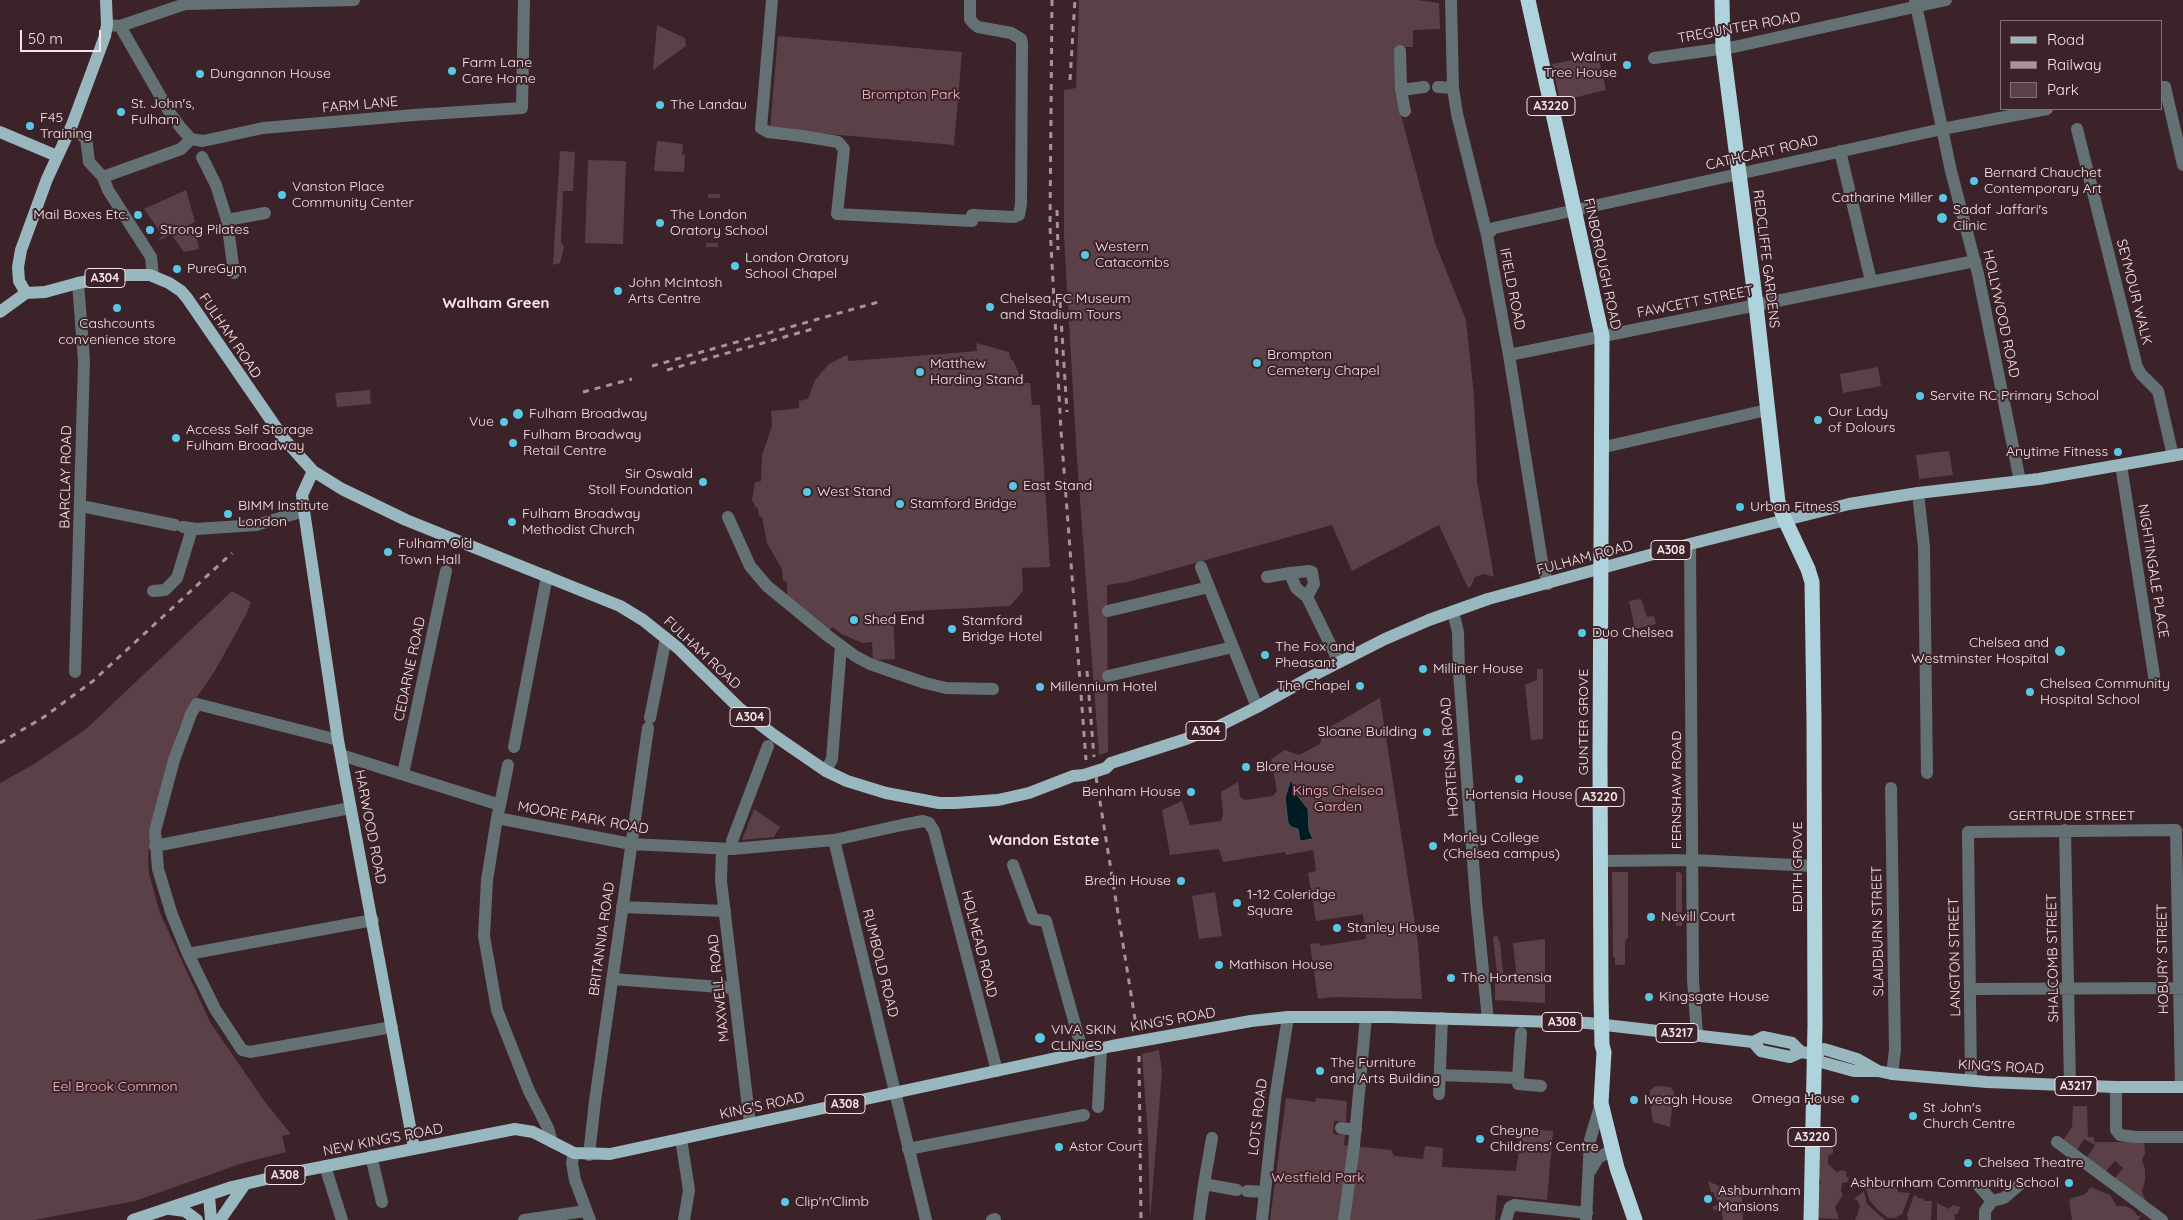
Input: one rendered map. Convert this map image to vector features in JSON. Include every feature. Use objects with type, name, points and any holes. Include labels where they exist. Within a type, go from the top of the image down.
[{"type":"highway","name":"FINBOROUGH ROAD","points":[[1528,0],[1602,336],[1600,570]]},
{"type":"highway","name":"REDCLIFFE GARDENS","points":[[1722,0],[1723,48],[1738,174],[1756,305],[1778,502],[1785,520]]},
{"type":"highway","name":"EDITH GROVE","points":[[1785,520],[1808,569],[1812,582],[1814,866],[1807,1053],[1811,1220]]},
{"type":"highway","name":"GUNTER GROVE","points":[[1600,570],[1602,1024]]},
{"type":"highway","name":"A3220","points":[[1602,1024],[1604,1052],[1602,1103],[1612,1150],[1635,1220]]},
{"type":"main road","points":[[0,312],[26,293],[19,281],[18,268],[21,250],[101,48],[114,25],[106,0]]},
{"type":"main road","points":[[0,132],[57,156]]},
{"type":"main road","name":"FULHAM ROAD","points":[[26,293],[45,292],[78,283],[121,275],[140,274],[153,276],[181,291],[262,409],[296,454],[313,471],[342,489],[406,520],[620,606],[643,620],[666,638],[739,708],[775,736],[826,771],[886,793],[934,802],[955,803],[998,800],[1029,793],[1073,776],[1080,768],[1104,760],[1111,763],[1186,739],[1257,707],[1339,662],[1408,629],[1488,599],[1690,544],[1849,504],[1918,493],[2020,481],[2178,455]]},
{"type":"main road","points":[[304,511],[302,495],[313,471]]},
{"type":"main road","name":"HARWOOD ROAD","points":[[304,511],[338,740],[414,1148]]},
{"type":"main road","name":"KING'S ROAD","points":[[552,1142],[574,1153],[589,1155],[610,1154],[1106,1048],[1255,1020],[1288,1017],[1442,1018],[1602,1024],[1753,1042],[1763,1037],[1792,1043],[1807,1053],[1824,1049],[1857,1059],[1878,1071],[1892,1074],[1971,1081],[2070,1086],[2182,1087]]},
{"type":"main road","name":"NEW KING'S ROAD","points":[[133,1220],[245,1184],[371,1156],[515,1129],[533,1132],[552,1142]]},
{"type":"main road","points":[[220,1220],[245,1184]]},
{"type":"main road","points":[[209,1196],[210,1220]]},
{"type":"main road","points":[[169,1209],[185,1211],[197,1220]]},
{"type":"street","points":[[99,173],[181,149],[191,139],[170,113],[114,25],[185,4],[354,0]]},
{"type":"street","name":"FARM LANE","points":[[191,139],[203,141],[262,128],[522,108],[524,0]]},
{"type":"street","points":[[772,0],[761,128],[768,132],[838,142],[844,149],[837,214],[972,221],[972,215],[1014,217],[1019,215],[1021,204],[1022,43],[1020,39],[1011,33],[978,27],[974,24],[970,20],[970,0]]},
{"type":"street","name":"IFIELD ROAD","points":[[1451,0],[1453,88],[1458,122],[1486,235],[1509,355],[1543,568],[1548,584]]},
{"type":"street","name":"TREGUNTER ROAD","points":[[1654,58],[1723,48],[1916,3],[1946,0]]},
{"type":"street","name":"HOLLYWOOD ROAD","points":[[1916,3],[1942,129],[1975,261],[2020,481]]},
{"type":"street","points":[[1400,50],[1401,90],[1405,111]]},
{"type":"street","points":[[1401,90],[1424,87]]},
{"type":"street","points":[[1438,87],[1453,88]]},
{"type":"street","points":[[2163,87],[2183,165]]},
{"type":"street","name":"CATHCART ROAD","points":[[1486,235],[1494,228],[1574,212],[1942,129],[2043,110]]},
{"type":"street","name":"SEYMOUR WALK","points":[[2077,129],[2137,367],[2141,374],[2158,391],[2178,455]]},
{"type":"street","points":[[82,136],[86,138],[89,162],[99,173],[151,257],[153,276]]},
{"type":"street","points":[[1840,151],[1872,281]]},
{"type":"street","points":[[202,156],[216,185],[227,220],[234,272]]},
{"type":"street","points":[[227,220],[265,213]]},
{"type":"street","name":"FAWCETT STREET","points":[[1509,355],[1975,261]]},
{"type":"street","name":"BARCLAY ROAD","points":[[75,672],[84,362],[78,283]]},
{"type":"street","points":[[1600,448],[1767,410]]},
{"type":"street","name":"NIGHTINGALE PLACE","points":[[2121,465],[2155,682]]},
{"type":"street","points":[[1918,493],[1924,547],[1927,773]]},
{"type":"street","points":[[81,506],[183,527],[256,525],[304,511]]},
{"type":"street","points":[[728,517],[750,566],[767,586],[841,646],[870,664],[925,683],[946,688],[993,689]]},
{"type":"street","points":[[153,591],[165,590],[177,578],[183,527]]},
{"type":"street","name":"FERNSHAW ROAD","points":[[1690,544],[1693,980],[1697,1035]]},
{"type":"street","points":[[1201,567],[1257,707]]},
{"type":"street","points":[[1267,577],[1309,570],[1314,575],[1314,584],[1307,597]]},
{"type":"street","name":"CEDARNE ROAD","points":[[403,774],[446,571]]},
{"type":"street","points":[[1290,573],[1296,588],[1307,597],[1339,662]]},
{"type":"street","points":[[514,747],[547,576]]},
{"type":"street","points":[[1108,611],[1209,587]]},
{"type":"street","name":"HORTENSIA ROAD","points":[[1453,612],[1458,632],[1459,673],[1476,908],[1488,1020]]},
{"type":"street","name":"BRITANNIA ROAD","points":[[589,1155],[649,723],[666,638]]},
{"type":"street","points":[[826,771],[832,759],[841,646]]},
{"type":"street","points":[[1108,676],[1233,647]]},
{"type":"street","points":[[338,740],[197,704],[191,714],[174,760],[155,831],[158,869],[172,915],[188,954],[215,1009],[240,1048],[245,1052],[392,1028]]},
{"type":"street","name":"MAXWELL ROAD","points":[[750,1124],[722,881],[727,849],[732,841],[768,746]]},
{"type":"street","name":"MOORE PARK ROAD","points":[[341,755],[500,805],[497,818],[631,844],[727,849],[834,840],[902,825],[923,822],[931,824]]},
{"type":"street","points":[[500,805],[508,765]]},
{"type":"street","name":"SLAIDBURN STREET","points":[[1891,788],[1895,1042],[1892,1074]]},
{"type":"street","points":[[155,846],[350,808]]},
{"type":"street","points":[[497,818],[487,880],[484,936],[497,1010],[529,1091],[548,1128],[552,1142]]},
{"type":"street","name":"HOLMEAD ROAD","points":[[931,824],[997,1071]]},
{"type":"street","name":"SHALCOMB STREET","points":[[2066,830],[2070,1086]]},
{"type":"street","name":"GERTRUDE STREET","points":[[1968,832],[2176,830]]},
{"type":"street","name":"HOBURY STREET","points":[[2176,830],[2182,1087]]},
{"type":"street","name":"LANGTON STREET","points":[[1968,832],[1971,1081]]},
{"type":"street","name":"RUMBOLD ROAD","points":[[834,840],[926,1220]]},
{"type":"street","points":[[1601,861],[1693,860],[1814,866]]},
{"type":"street","points":[[1013,865],[1033,919],[1046,921],[1083,1053]]},
{"type":"street","points":[[622,907],[726,911]]},
{"type":"street","points":[[188,954],[373,920]]},
{"type":"street","points":[[612,979],[734,988]]},
{"type":"street","points":[[1971,989],[2180,988]]},
{"type":"street","name":"LOTS ROAD","points":[[1262,1220],[1275,1099],[1288,1017]]},
{"type":"street","points":[[1344,1220],[1356,1130],[1366,1017]]},
{"type":"street","points":[[1439,1094],[1442,1018]]},
{"type":"street","points":[[1521,1033],[1518,1084],[1541,1086]]},
{"type":"street","points":[[1098,1107],[1106,1048]]},
{"type":"street","points":[[1440,1075],[1518,1078]]},
{"type":"street","points":[[2116,1087],[2116,1130],[2120,1135],[2136,1138],[2183,1137]]},
{"type":"street","points":[[1506,1220],[1510,1207],[1514,1205],[1586,1216],[1590,1140],[1602,1103]]},
{"type":"street","points":[[908,1150],[1084,1115]]},
{"type":"street","points":[[1341,1128],[1356,1130]]},
{"type":"street","points":[[1199,1220],[1212,1138]]},
{"type":"street","points":[[681,1139],[689,1190],[684,1220]]},
{"type":"street","points":[[2057,1142],[2162,1220]]},
{"type":"street","points":[[1588,1174],[1598,1158],[1612,1150]]},
{"type":"street","points":[[524,1220],[588,1215],[575,1180],[572,1163],[574,1153]]},
{"type":"street","points":[[371,1156],[382,1202]]},
{"type":"street","points":[[325,1166],[342,1220]]},
{"type":"street","points":[[1204,1184],[1242,1191],[1265,1192]]},
{"type":"street","points":[[1978,1185],[1992,1201]]},
{"type":"street","points":[[1985,1220],[1985,1211],[1992,1201],[2004,1198],[2019,1185]]},
{"type":"green space","points":[[1079,0],[1417,0],[1439,3],[1440,29],[1413,30],[1413,47],[1395,47],[1395,93],[1435,243],[1466,320],[1474,395],[1477,481],[1494,577],[1484,574],[1475,577],[1468,588],[1439,525],[1352,571],[1332,525],[1127,582],[1107,585],[1108,752],[1099,755],[1077,460],[1064,236],[1064,90],[1076,88]]},
{"type":"green space","points":[[657,25],[685,38],[686,46],[653,70]]},
{"type":"green space","name":"Brompton Park","points":[[778,36],[962,52],[954,145],[770,129]]},
{"type":"green space","points":[[1598,55],[1606,90],[1560,101],[1552,64]]},
{"type":"green space","points":[[657,141],[683,144],[682,154],[685,155],[684,172],[654,171]]},
{"type":"green space","points":[[560,151],[575,152],[573,191],[563,191],[561,242],[564,247],[560,263],[553,265]]},
{"type":"green space","points":[[588,160],[626,161],[623,244],[585,243]]},
{"type":"green space","points":[[186,190],[195,222],[190,224],[192,231],[195,230],[199,249],[184,252],[171,234],[156,242],[163,236],[144,209]]},
{"type":"green space","name":"Stamford Bridge","points":[[976,343],[1009,352],[1010,358],[1014,362],[1023,383],[1030,383],[1032,405],[1040,405],[1050,567],[1022,568],[1023,591],[1010,606],[893,612],[895,659],[873,660],[872,642],[863,643],[841,634],[833,627],[828,631],[787,595],[787,582],[783,581],[782,569],[767,543],[762,517],[759,516],[758,508],[756,508],[752,500],[755,482],[761,481],[762,455],[772,426],[771,411],[799,408],[799,401],[808,399],[815,380],[829,364],[847,355],[849,361],[977,351]]},
{"type":"green space","points":[[1878,367],[1881,386],[1843,393],[1840,374]]},
{"type":"green space","points":[[370,390],[371,404],[337,407],[335,393]]},
{"type":"green space","points":[[1949,451],[1953,475],[1919,479],[1916,455]]},
{"type":"green space","name":"Eel Brook Common","points":[[232,591],[251,602],[246,615],[213,674],[185,714],[178,730],[151,829],[148,858],[149,874],[160,913],[210,1022],[265,1102],[291,1134],[282,1136],[286,1152],[243,1163],[135,1201],[34,1220],[0,1220],[0,783],[34,764],[86,729]]},
{"type":"green space","points":[[1641,599],[1647,617],[1654,616],[1656,624],[1635,629],[1629,601]]},
{"type":"green space","points":[[1537,669],[1543,669],[1543,739],[1531,740],[1525,685],[1537,680]]},
{"type":"green space","name":"Kings Chelsea Garden","points":[[1380,698],[1418,943],[1422,999],[1333,997],[1318,999],[1310,944],[1319,943],[1320,946],[1366,939],[1363,914],[1316,921],[1308,873],[1316,871],[1313,850],[1286,855],[1285,852],[1223,862],[1219,849],[1170,855],[1162,810],[1182,801],[1190,825],[1221,821],[1223,815],[1221,792],[1238,782],[1240,797],[1245,800],[1273,796],[1277,791],[1271,759],[1285,750],[1299,755],[1320,744],[1323,731]]},
{"type":"green space","points":[[754,809],[780,827],[774,837],[742,840]]},
{"type":"green space","points":[[1612,872],[1628,872],[1628,938],[1625,944],[1625,965],[1615,965],[1615,957],[1613,957]]},
{"type":"green space","points":[[1676,872],[1680,872],[1682,875],[1682,926],[1676,926]]},
{"type":"green space","points":[[1215,892],[1222,936],[1199,939],[1192,896]]},
{"type":"green space","points":[[1497,936],[1500,943],[1504,982],[1517,980],[1513,943],[1545,939],[1545,1003],[1495,1000],[1495,983],[1498,982],[1493,937]]},
{"type":"green space","points":[[1159,1050],[1162,1072],[1150,1220],[1148,1138],[1142,1054]]},
{"type":"green space","points":[[1656,1086],[1670,1087],[1674,1091],[1670,1127],[1653,1122],[1649,1097],[1650,1090]]},
{"type":"green space","name":"Westfield Park","points":[[1286,1098],[1315,1102],[1316,1098],[1347,1101],[1346,1122],[1334,1121],[1333,1134],[1345,1135],[1344,1145],[1391,1150],[1394,1156],[1423,1159],[1425,1146],[1443,1148],[1442,1167],[1516,1171],[1520,1142],[1507,1130],[1509,1127],[1553,1131],[1547,1200],[1497,1195],[1495,1220],[1270,1220]]},
{"type":"green space","points":[[2073,1106],[2087,1106],[2088,1137],[2094,1137],[2094,1142],[2144,1142],[2145,1153],[2142,1160],[2145,1169],[2145,1181],[2142,1190],[2146,1204],[2114,1179],[2123,1168],[2115,1161],[2105,1172],[2086,1159],[2095,1145],[2084,1139],[2076,1152],[2062,1142],[2072,1127]]},
{"type":"green space","points":[[1824,1141],[1833,1149],[1833,1153],[1828,1156],[1828,1164],[1837,1172],[1843,1170],[1847,1172],[1846,1176],[1849,1178],[1847,1182],[1842,1183],[1841,1191],[1843,1195],[1835,1207],[1839,1219],[1818,1218],[1817,1184],[1821,1184],[1818,1173],[1820,1143]]},
{"type":"green space","points":[[1866,1176],[1881,1186],[1890,1183],[1898,1192],[1910,1193],[1902,1214],[1895,1218],[1888,1218],[1878,1210],[1870,1201],[1864,1183]]},
{"type":"green space","points":[[1708,1181],[1742,1197],[1743,1220],[1723,1220],[1721,1210],[1714,1210],[1712,1207],[1717,1205],[1718,1202],[1713,1192],[1711,1192]]},
{"type":"green space","points":[[2091,1187],[2110,1195],[2117,1206],[2125,1206],[2132,1209],[2138,1216],[2142,1215],[2138,1220],[2072,1220],[2069,1201],[2072,1198],[2085,1194]]},
{"type":"green space","points":[[1864,1191],[1867,1204],[1885,1220],[1855,1220],[1860,1207],[1858,1201],[1854,1199]]},
{"type":"green space","points":[[1914,1195],[1920,1199],[1923,1198],[1924,1201],[1932,1201],[1931,1220],[1908,1220],[1907,1215]]},
{"type":"green space","points":[[1937,1203],[1949,1209],[1953,1205],[1960,1207],[1958,1213],[1954,1215],[1955,1220],[1937,1220]]},
{"type":"water","points":[[1291,779],[1297,795],[1308,809],[1309,830],[1313,839],[1300,841],[1298,829],[1291,827],[1288,823],[1285,798]]},
{"type":"railway","points":[[1052,0],[1050,226],[1061,431],[1086,760]]},
{"type":"railway","points":[[1070,80],[1075,0]]},
{"type":"railway","points":[[1057,210],[1058,250]]},
{"type":"railway","points":[[652,366],[882,301]]},
{"type":"railway","points":[[1060,302],[1067,412]]},
{"type":"railway","points":[[667,370],[816,328]]},
{"type":"railway","points":[[583,392],[632,379]]},
{"type":"railway","points":[[0,743],[44,717],[93,681],[232,553]]},
{"type":"railway","points":[[1087,671],[1094,757]]},
{"type":"railway","points":[[1096,777],[1136,1025]]},
{"type":"railway","points":[[1139,1056],[1141,1220]]},
{"type":"place","name":"Walnut Tree House","points":[[1627,65]]},
{"type":"place","name":"Farm Lane Care Home","points":[[452,71]]},
{"type":"place","name":"Dungannon House","points":[[200,74]]},
{"type":"place","name":"The Landau","points":[[660,105]]},
{"type":"place","name":"St. John's, Fulham","points":[[121,112]]},
{"type":"place","name":"F45 Training","points":[[30,126]]},
{"type":"place","name":"Bernard Chauchet Contemporary Art","points":[[1974,181]]},
{"type":"place","name":"Vanston Place Community Center","points":[[282,195]]},
{"type":"place","name":"Catharine Miller","points":[[1943,198]]},
{"type":"place","name":"Mail Boxes Etc.","points":[[138,215]]},
{"type":"place","name":"Sadaf Jaffari's Clinic","points":[[1942,218]]},
{"type":"place","name":"The London Oratory School","points":[[660,223]]},
{"type":"place","name":"Strong Pilates","points":[[150,230]]},
{"type":"place","name":"Western Catacombs","points":[[1085,255]]},
{"type":"place","name":"London Oratory School Chapel","points":[[735,266]]},
{"type":"place","name":"PureGym","points":[[177,269]]},
{"type":"place","name":"John McIntosh Arts Centre","points":[[618,291]]},
{"type":"place","name":"Chelsea FC Museum and Stadium Tours","points":[[990,307]]},
{"type":"place","name":"Cashcounts convenience store","points":[[117,308]]},
{"type":"place","name":"Brompton Cemetery Chapel","points":[[1257,363]]},
{"type":"place","name":"Matthew Harding Stand","points":[[920,372]]},
{"type":"place","name":"Servite RC Primary School","points":[[1920,396]]},
{"type":"place","name":"Fulham Broadway","points":[[518,414]]},
{"type":"place","name":"Our Lady of Dolours","points":[[1818,420]]},
{"type":"place","name":"Vue","points":[[504,422]]},
{"type":"place","name":"Access Self Storage Fulham Broadway","points":[[176,438]]},
{"type":"place","name":"Fulham Broadway Retail Centre","points":[[513,443]]},
{"type":"place","name":"Anytime Fitness","points":[[2118,452]]},
{"type":"place","name":"Sir Oswald Stoll Foundation","points":[[703,482]]},
{"type":"place","name":"East Stand","points":[[1013,486]]},
{"type":"place","name":"West Stand","points":[[807,492]]},
{"type":"place","name":"Stamford Bridge","points":[[900,504]]},
{"type":"place","name":"Urban Fitness","points":[[1740,507]]},
{"type":"place","name":"BIMM Institute London","points":[[228,514]]},
{"type":"place","name":"Fulham Broadway Methodist Church","points":[[512,522]]},
{"type":"place","name":"Fulham Old Town Hall","points":[[388,552]]},
{"type":"place","name":"Shed End","points":[[854,620]]},
{"type":"place","name":"Stamford Bridge Hotel","points":[[952,629]]},
{"type":"place","name":"Duo Chelsea","points":[[1582,633]]},
{"type":"place","name":"Chelsea and Westminster Hospital","points":[[2060,651]]},
{"type":"place","name":"The Fox and Pheasant","points":[[1265,655]]},
{"type":"place","name":"Milliner House","points":[[1423,669]]},
{"type":"place","name":"The Chapel","points":[[1360,686]]},
{"type":"place","name":"Millennium Hotel","points":[[1040,687]]},
{"type":"place","name":"Chelsea Community Hospital School","points":[[2030,692]]},
{"type":"place","name":"Sloane Building","points":[[1427,732]]},
{"type":"place","name":"Blore House","points":[[1246,767]]},
{"type":"place","name":"Hortensia House","points":[[1519,779]]},
{"type":"place","name":"Benham House","points":[[1191,792]]},
{"type":"place","name":"Morley College (Chelsea campus)","points":[[1433,846]]},
{"type":"place","name":"Bredin House","points":[[1181,881]]},
{"type":"place","name":"1-12 Coleridge Square","points":[[1237,903]]},
{"type":"place","name":"Nevill Court","points":[[1651,917]]},
{"type":"place","name":"Stanley House","points":[[1337,928]]},
{"type":"place","name":"Mathison House","points":[[1219,965]]},
{"type":"place","name":"The Hortensia","points":[[1451,978]]},
{"type":"place","name":"Kingsgate House","points":[[1649,997]]},
{"type":"place","name":"VIVA SKIN CLINICS","points":[[1040,1038]]},
{"type":"place","name":"The Furniture and Arts Building","points":[[1320,1071]]},
{"type":"place","name":"Omega House","points":[[1855,1099]]},
{"type":"place","name":"Iveagh House","points":[[1634,1100]]},
{"type":"place","name":"St John's Church Centre","points":[[1913,1116]]},
{"type":"place","name":"Cheyne Childrens' Centre","points":[[1480,1139]]},
{"type":"place","name":"Astor Court","points":[[1059,1147]]},
{"type":"place","name":"Chelsea Theatre","points":[[1968,1163]]},
{"type":"place","name":"Ashburnham Community School","points":[[2069,1183]]},
{"type":"place","name":"Ashburnham Mansions","points":[[1708,1199]]},
{"type":"place","name":"Clip'n'Climb","points":[[785,1202]]},
{"type":"district","name":"Walham Green","points":[[496,303]]},
{"type":"district","name":"Wandon Estate","points":[[1044,840]]}]
